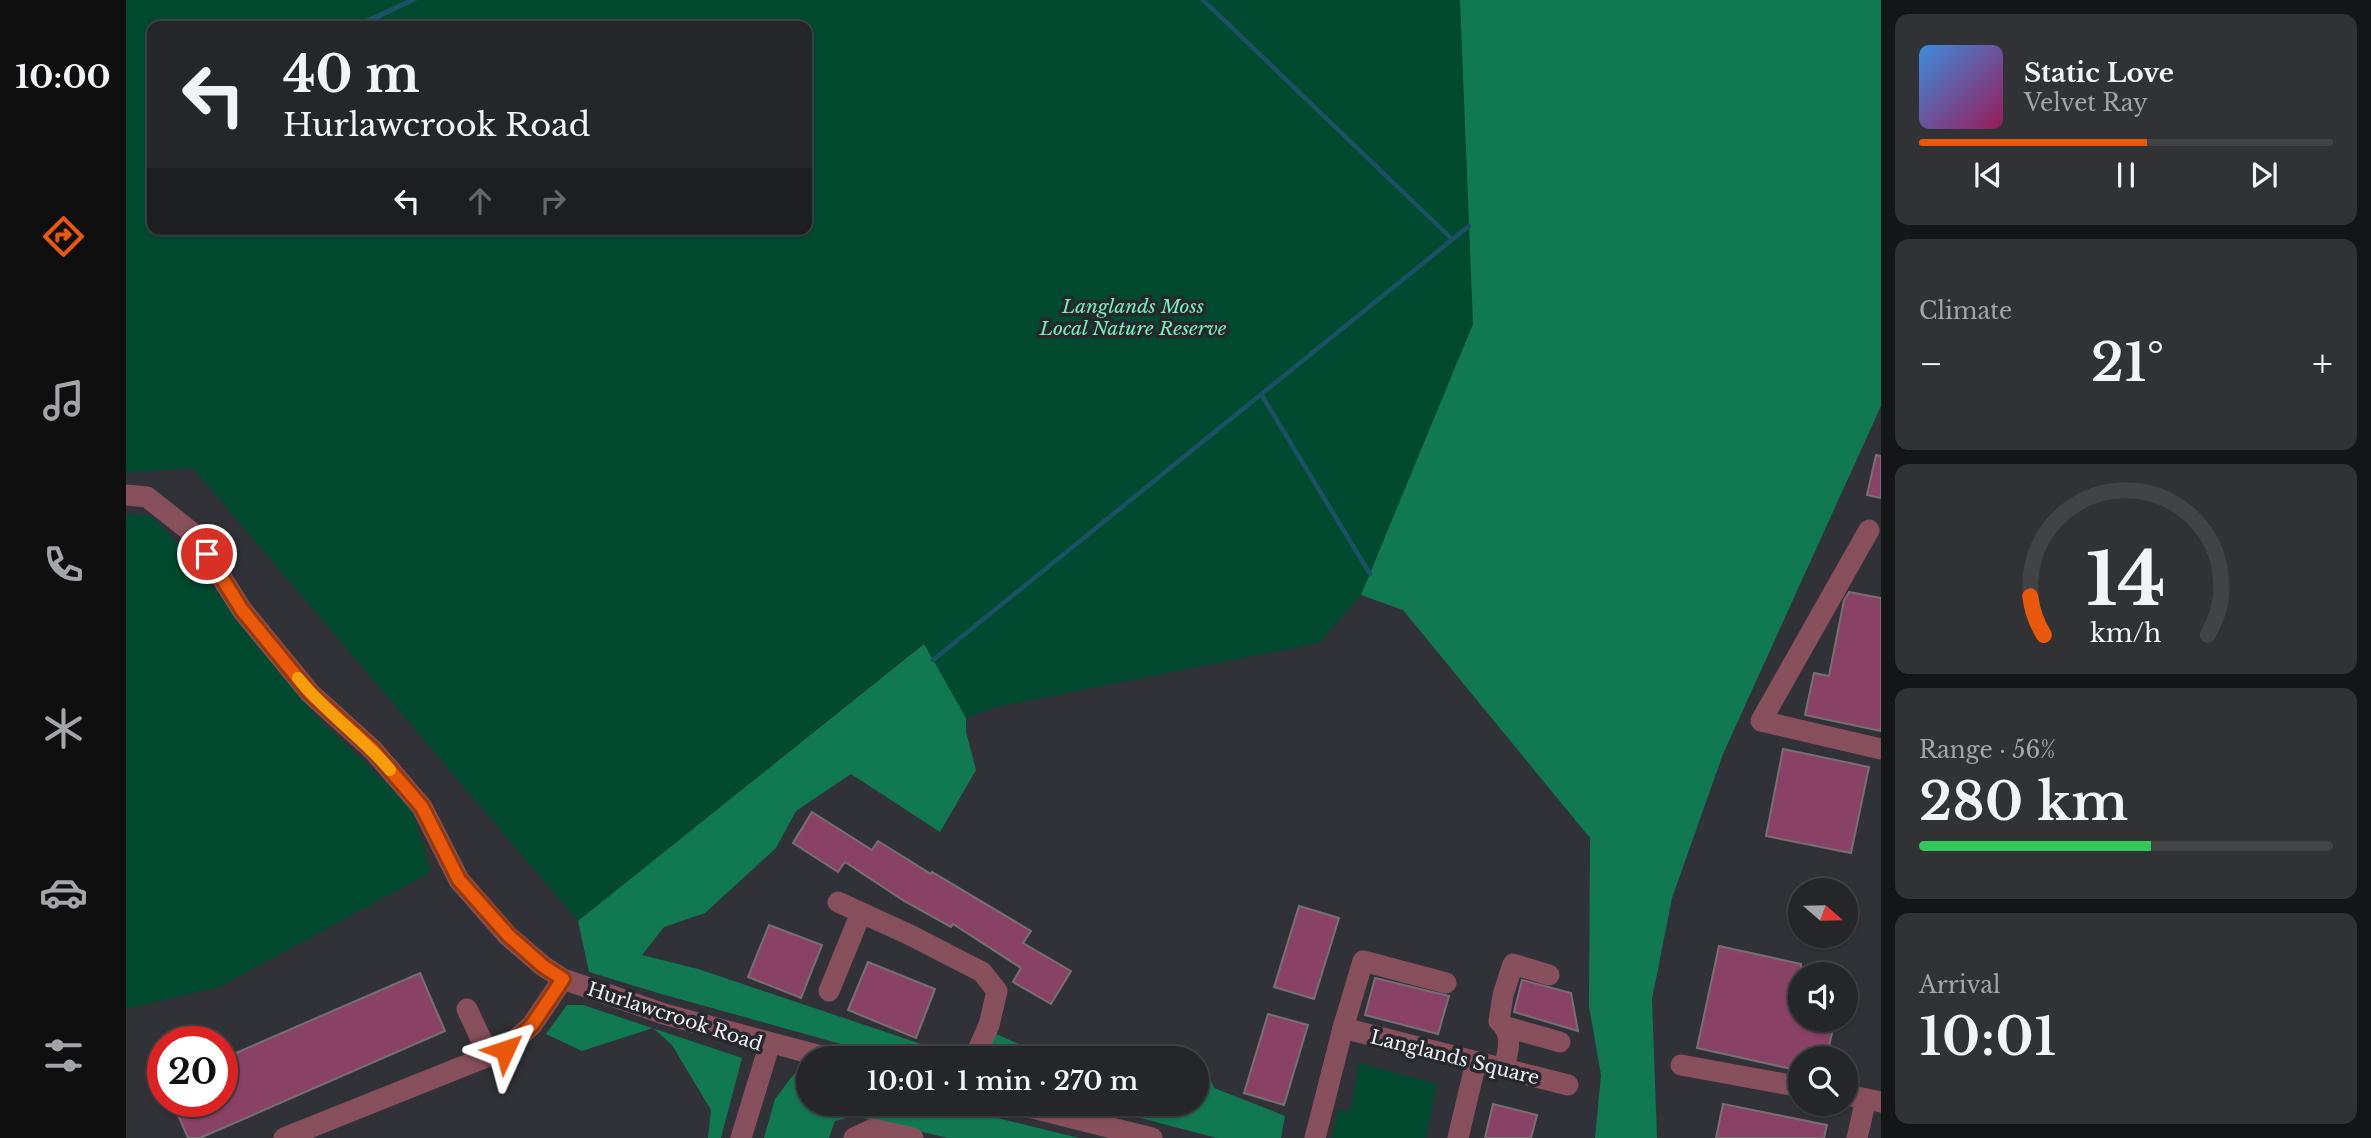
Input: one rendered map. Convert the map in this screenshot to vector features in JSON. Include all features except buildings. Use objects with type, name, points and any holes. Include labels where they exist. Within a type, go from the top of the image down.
[{"type":"street","name":"Hurlawcrook Road","points":[[126,495],[147,497],[195,536],[242,610],[310,693],[373,750],[422,807],[459,880],[509,936],[543,966],[563,979],[664,1014],[770,1043],[741,1138]]},
{"type":"street","points":[[1869,530],[1761,721],[1881,748]]},
{"type":"street","points":[[838,902],[982,972],[997,992],[989,1025],[980,1046]]},
{"type":"street","points":[[829,991],[861,913]]},
{"type":"street","points":[[1315,1138],[1342,1028],[1363,961],[1446,983]]},
{"type":"street","points":[[1549,975],[1513,964],[1503,995],[1499,1021],[1507,1027],[1560,1042]]},
{"type":"street","points":[[284,1138],[505,1050],[532,1025],[563,979]]},
{"type":"street","points":[[467,1009],[489,1056]]},
{"type":"street","points":[[1504,1069],[1510,1040],[1507,1027]]},
{"type":"street","name":"Langlands Square","points":[[1342,1028],[1568,1085]]},
{"type":"street","points":[[770,1043],[796,1050]]},
{"type":"street","points":[[1458,1138],[1476,1062]]},
{"type":"street","points":[[1682,1065],[1788,1085]]},
{"type":"street","points":[[1857,1138],[1865,1099]]},
{"type":"street","points":[[1064,1116],[1152,1138]]},
{"type":"street","points":[[853,1138],[873,1129],[913,1138]]},
{"type":"green space","name":"Langlands Moss Local Nature Reserve","points":[[126,0],[1460,0],[1473,324],[1361,595],[1319,643],[992,708],[966,718],[923,644],[578,921],[193,468],[126,473]]},
{"type":"green space","points":[[1460,0],[1881,0],[1881,406],[1723,754],[1672,898],[1652,999],[1657,1138],[1595,1138],[1601,1075],[1589,1006],[1590,838],[1403,610],[1361,595],[1473,324]]},
{"type":"green space","points":[[126,514],[151,516],[181,547],[317,717],[411,807],[431,872],[219,987],[126,1009]]},
{"type":"green space","points":[[924,644],[966,718],[966,732],[976,770],[940,832],[851,774],[796,811],[776,848],[705,913],[664,927],[642,955],[698,969],[927,1046],[848,1046],[589,972],[578,921]]},
{"type":"green space","points":[[567,1005],[583,1005],[652,1028],[582,1051],[546,1034]]},
{"type":"green space","points":[[654,1029],[742,1058],[721,1138],[708,1138],[711,1110],[672,1045]]},
{"type":"green space","points":[[992,1032],[1023,1046],[989,1046]]},
{"type":"green space","points":[[1359,1063],[1437,1084],[1426,1138],[1332,1138],[1338,1109],[1350,1112]]},
{"type":"green space","points":[[794,1074],[796,1116],[855,1116],[835,1121],[829,1138],[764,1138],[775,1099]]},
{"type":"green space","points":[[1209,1076],[1214,1088],[1285,1116],[1281,1138],[1217,1138],[1133,1116],[1209,1116]]},
{"type":"green space","points":[[855,1116],[990,1116],[1079,1138],[948,1138]]},
{"type":"water","points":[[407,0],[418,0],[374,21],[361,21]]},
{"type":"waterway","points":[[1203,0],[1452,239]]},
{"type":"waterway","points":[[933,660],[1469,226]]},
{"type":"waterway","points":[[1261,394],[1370,574]]},
{"type":"slow traffic","points":[[298,678],[310,693],[373,750],[390,770]]},
{"type":"route","points":[[207,554],[242,610],[310,693],[373,750],[422,807],[459,880],[509,936],[543,966],[563,979],[532,1025],[505,1050]]}]
